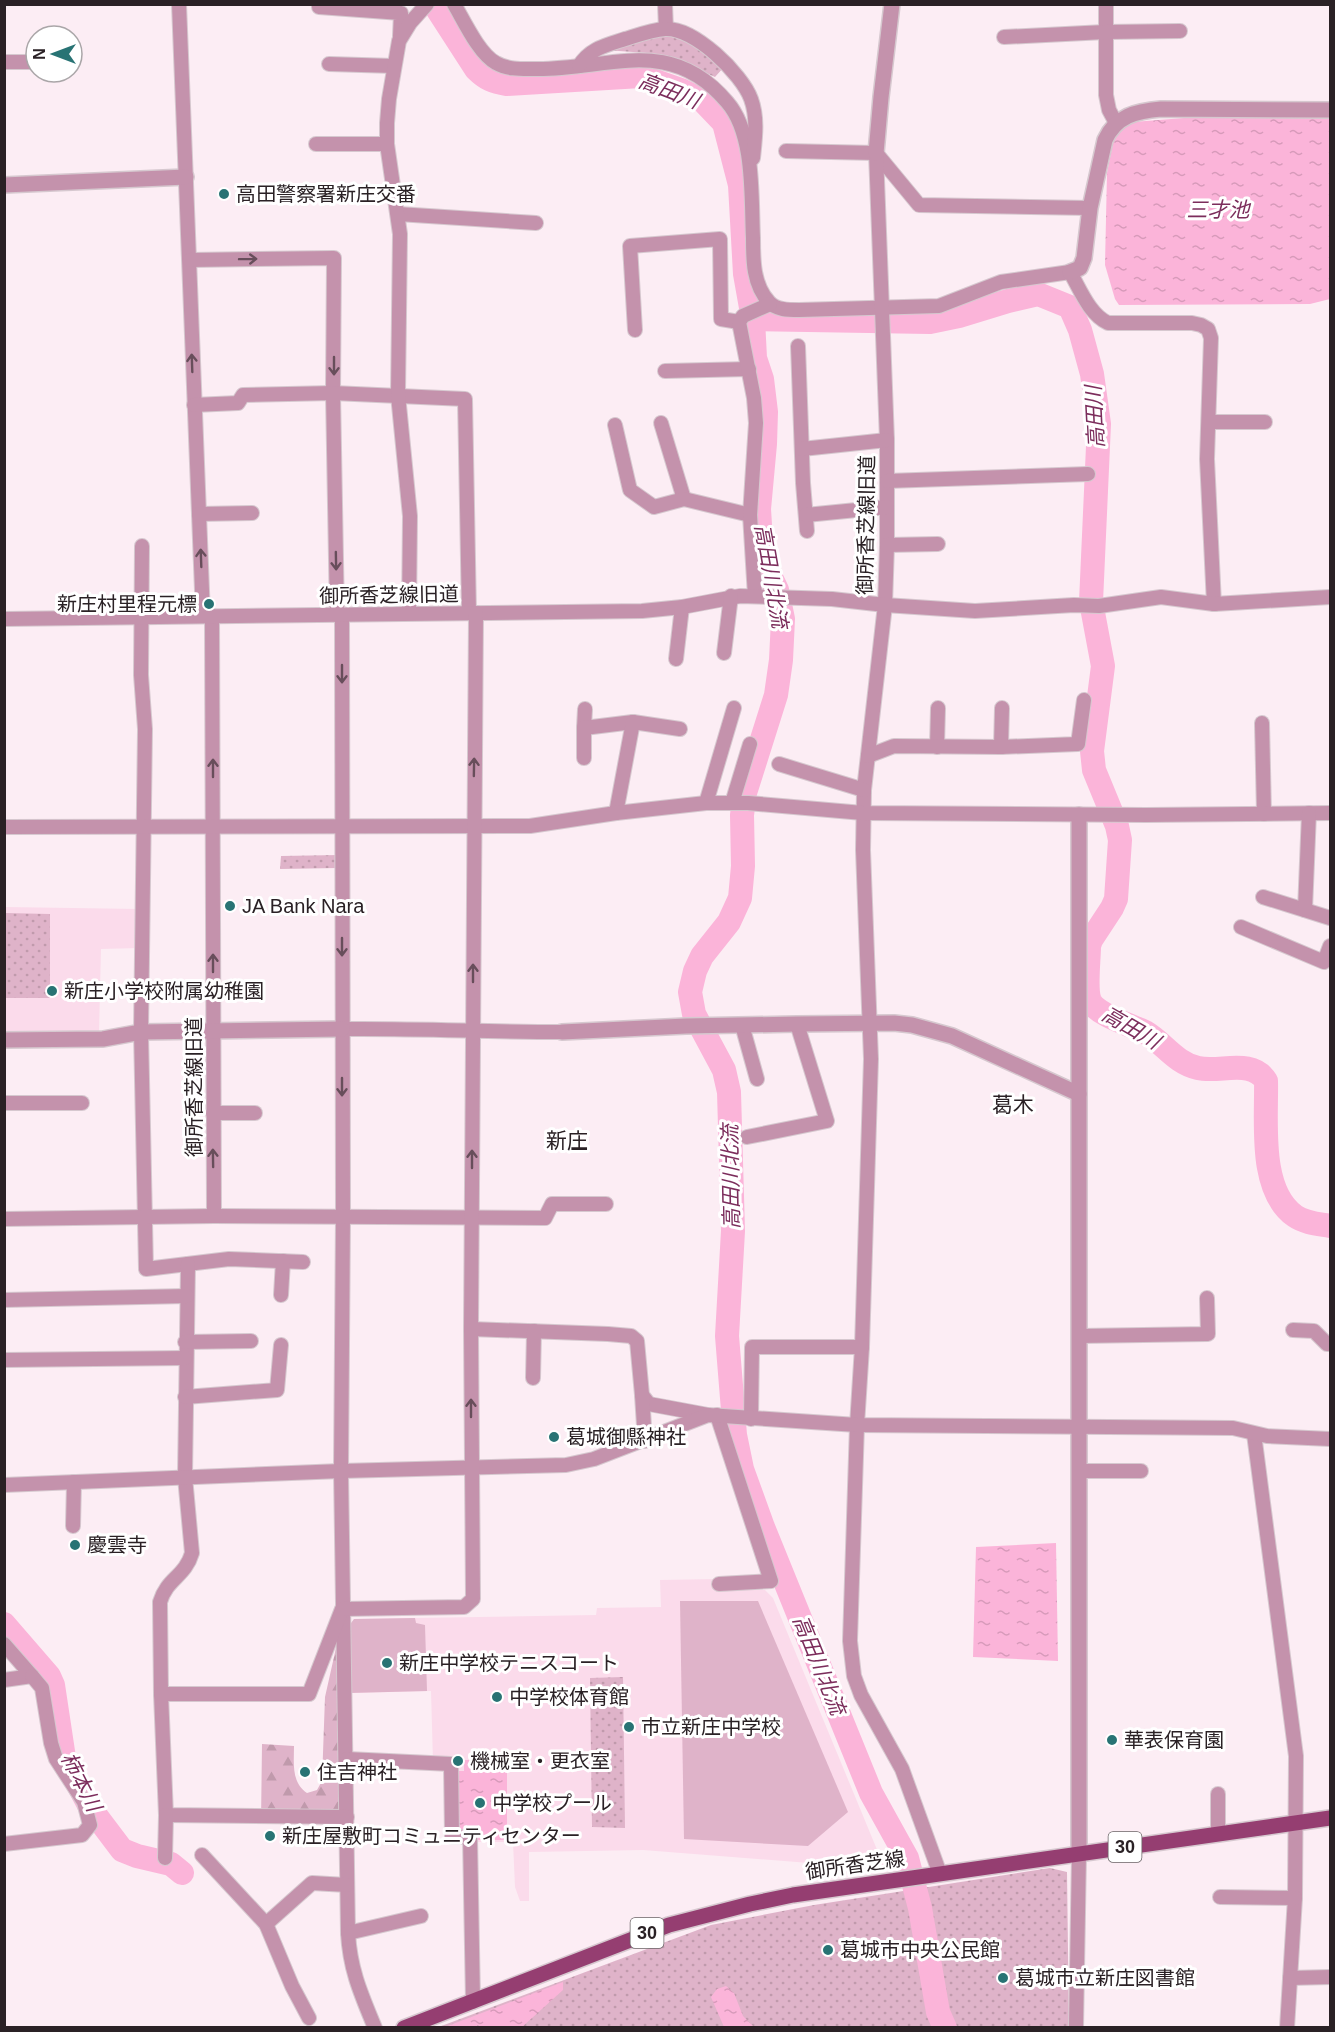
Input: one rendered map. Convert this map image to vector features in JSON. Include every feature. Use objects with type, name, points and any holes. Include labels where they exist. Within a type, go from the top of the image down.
[{"type":"main road","name":"御所香芝線","points":[[405,2028],[669,1925],[750,1904],[940,1874],[1330,1818]]},
{"type":"street","points":[[4,619],[208,616],[199,514],[194,405],[180,4]]},
{"type":"street","points":[[319,4],[319,7],[401,13],[399,41],[389,99],[387,144],[398,214],[401,261],[398,395],[410,516],[409,613]]},
{"type":"street","points":[[454,4],[477,42],[495,63],[509,68],[525,69],[627,60],[649,59],[668,62],[702,79],[729,104],[744,137],[751,178],[754,269],[766,306]]},
{"type":"street","points":[[665,4],[666,29]]},
{"type":"street","points":[[892,4],[876,153],[919,205],[1090,208]]},
{"type":"street","points":[[1106,4],[1106,95],[1109,110],[1116,123]]},
{"type":"street","points":[[399,41],[410,23],[424,7]]},
{"type":"street","points":[[579,66],[586,55],[597,48],[666,29],[686,34],[699,42],[713,52],[745,87],[752,100],[756,132],[751,178]]},
{"type":"street","points":[[1004,37],[1180,31]]},
{"type":"street","points":[[4,62],[24,62]]},
{"type":"street","points":[[329,64],[394,66]]},
{"type":"street","points":[[635,330],[630,246],[720,239],[721,319],[741,319],[766,306],[799,310],[939,306],[1001,282],[1070,272],[1080,268],[1084,258],[1090,208],[1105,140],[1116,123],[1134,113],[1161,109],[1330,110]]},
{"type":"street","points":[[316,144],[387,144]]},
{"type":"street","points":[[786,151],[876,153]]},
{"type":"street","name":"御所香芝線旧道","points":[[214,1216],[213,827],[208,616],[642,611],[682,607],[731,596],[832,599],[885,605],[887,440],[876,153]]},
{"type":"street","points":[[4,185],[186,177]]},
{"type":"street","points":[[398,214],[536,223]]},
{"type":"street","points":[[190,260],[334,258],[333,393],[342,826],[342,1609],[347,1759],[348,1933],[354,1975],[375,2028]]},
{"type":"street","points":[[1070,272],[1093,312],[1100,319],[1108,322],[1192,323],[1208,329],[1211,338],[1208,459],[1214,604]]},
{"type":"street","points":[[741,319],[756,423],[750,515],[755,596]]},
{"type":"street","points":[[798,346],[807,531]]},
{"type":"street","points":[[665,370],[749,369]]},
{"type":"street","points":[[194,405],[238,403],[243,395],[333,393],[465,399],[472,613],[471,1467],[473,1599],[464,1607],[342,1609]]},
{"type":"street","points":[[1209,422],[1265,422]]},
{"type":"street","points":[[661,423],[684,499]]},
{"type":"street","points":[[615,425],[630,490],[654,507],[684,499],[750,515]]},
{"type":"street","points":[[802,449],[887,440]]},
{"type":"street","points":[[887,481],[1088,474]]},
{"type":"street","points":[[806,514],[887,507]]},
{"type":"street","points":[[199,514],[252,513]]},
{"type":"street","points":[[887,545],[938,544]]},
{"type":"street","points":[[142,546],[141,675],[145,729],[141,1032],[146,1269],[229,1259],[303,1262]]},
{"type":"street","points":[[724,653],[731,596]]},
{"type":"street","points":[[940,1874],[902,1769],[861,1695],[854,1676],[850,1641],[871,1059],[863,813],[867,756],[885,605],[975,610],[1074,605],[1099,606],[1161,597],[1214,604],[1330,597]]},
{"type":"street","points":[[676,659],[682,607]]},
{"type":"street","points":[[867,756],[894,746],[1001,747],[1078,744],[1084,700]]},
{"type":"street","points":[[706,802],[734,708]]},
{"type":"street","points":[[937,747],[938,708]]},
{"type":"street","points":[[1001,747],[1002,708]]},
{"type":"street","points":[[584,759],[585,709]]},
{"type":"street","points":[[616,813],[633,722]]},
{"type":"street","points":[[584,728],[633,722],[680,729]]},
{"type":"street","points":[[1262,723],[1264,814]]},
{"type":"street","points":[[732,802],[750,744]]},
{"type":"street","points":[[779,764],[864,790]]},
{"type":"street","points":[[4,827],[547,824],[706,802],[748,803],[863,813],[1079,815],[1330,813]]},
{"type":"street","points":[[1305,910],[1309,813]]},
{"type":"street","points":[[1076,2028],[1079,1854],[1079,815]]},
{"type":"street","points":[[1263,897],[1330,918]]},
{"type":"street","points":[[1241,927],[1323,962],[1330,946]]},
{"type":"street","points":[[4,1040],[103,1039],[141,1032],[213,1029],[420,1028],[472,1032],[562,1032],[708,1025],[894,1023],[931,1029],[952,1036],[1079,1094]]},
{"type":"street","points":[[747,1137],[826,1121],[797,1024]]},
{"type":"street","points":[[742,1025],[757,1079]]},
{"type":"street","points":[[4,1103],[82,1103]]},
{"type":"street","points":[[213,1113],[255,1113]]},
{"type":"street","points":[[4,1219],[214,1216],[545,1218],[552,1204],[606,1204]]},
{"type":"street","points":[[281,1295],[283,1261]]},
{"type":"street","points":[[165,1858],[166,1815],[160,1602],[163,1591],[170,1581],[182,1573],[189,1564],[192,1553],[185,1477],[185,1342],[188,1264]]},
{"type":"street","points":[[4,1299],[187,1296]]},
{"type":"street","points":[[1079,1336],[1208,1334],[1208,1298]]},
{"type":"street","points":[[471,1329],[631,1336],[637,1341],[645,1441]]},
{"type":"street","points":[[1293,1330],[1314,1331],[1327,1344],[1330,1344]]},
{"type":"street","points":[[533,1378],[534,1331]]},
{"type":"street","points":[[185,1342],[251,1341]]},
{"type":"street","points":[[185,1397],[277,1390],[281,1345]]},
{"type":"street","points":[[751,1419],[752,1347],[862,1347]]},
{"type":"street","points":[[4,1360],[185,1358]]},
{"type":"street","points":[[642,1395],[649,1404],[751,1419],[857,1425],[1233,1428],[1267,1436],[1330,1439]]},
{"type":"street","points":[[4,1485],[341,1471],[566,1465],[594,1460],[716,1415]]},
{"type":"street","points":[[716,1415],[771,1581],[718,1584]]},
{"type":"street","points":[[1254,1434],[1296,1765],[1295,1898],[1287,2028]]},
{"type":"street","points":[[1079,1471],[1141,1471]]},
{"type":"street","points":[[73,1526],[74,1482]]},
{"type":"street","points":[[161,1695],[309,1695],[342,1609]]},
{"type":"street","points":[[4,1644],[42,1688],[51,1743],[56,1759],[84,1802],[90,1825],[82,1835],[4,1844]]},
{"type":"street","points":[[4,1680],[32,1676]]},
{"type":"street","points":[[347,1759],[451,1764],[452,1837],[470,1837],[473,2001]]},
{"type":"street","points":[[1218,1794],[1218,1834]]},
{"type":"street","points":[[166,1815],[347,1817]]},
{"type":"street","points":[[202,1855],[266,1924],[292,1986],[309,2018]]},
{"type":"street","points":[[266,1924],[312,1883],[347,1885]]},
{"type":"street","points":[[1220,1897],[1295,1898]]},
{"type":"street","points":[[348,1933],[421,1916]]},
{"type":"street","points":[[1290,1978],[1330,1977]]},
{"type":"shaded area","name":"新庄小学校附属幼稚園","points":[[5,907],[139,909],[139,948],[101,949],[99,1033],[5,1034]]},
{"type":"shaded area","name":"市立新庄中学校","points":[[717,1579],[717,1590],[765,1590],[773,1598],[885,1869],[643,1850],[529,1852],[529,1901],[520,1901],[515,1887],[513,1842],[474,1842],[454,1771],[433,1762],[431,1691],[349,1693],[354,1619],[596,1615],[597,1608],[661,1607],[660,1580]]},
{"type":"green space","points":[[663,35],[685,40],[724,67],[715,77],[673,58],[647,53],[605,50]]},
{"type":"green space","points":[[339,855],[338,868],[280,869],[281,856]]},
{"type":"green space","points":[[5,913],[50,914],[50,998],[5,998]]},
{"type":"green space","points":[[680,1601],[758,1601],[848,1812],[808,1846],[684,1839]]},
{"type":"green space","name":"新庄中学校テニスコート","points":[[415,1618],[416,1623],[425,1625],[427,1691],[349,1693],[348,1627],[354,1619]]},
{"type":"green space","points":[[336,1648],[341,1648],[343,1823],[261,1822],[262,1744],[294,1746],[296,1778],[307,1793],[317,1790],[322,1781],[325,1697]]},
{"type":"green space","points":[[623,1677],[625,1828],[592,1827],[590,1678]]},
{"type":"green space","points":[[1050,1868],[1067,1872],[1069,2027],[436,2028],[711,1925],[814,1905]]},
{"type":"water","name":"三才池","points":[[1222,115],[1330,116],[1330,299],[1310,304],[1119,305],[1105,265],[1107,173],[1114,138],[1124,127],[1133,122]]},
{"type":"water","points":[[1056,1543],[1058,1661],[973,1657],[976,1547]]},
{"type":"water","name":"中学校プール","points":[[464,1760],[507,1760],[507,1840],[478,1840],[477,1834],[454,1834],[454,1771],[464,1771]]},
{"type":"water","points":[[563,1982],[563,1990],[522,2027],[480,2027],[478,2025],[476,2027],[445,2027]]},
{"type":"water","points":[[726,1986],[734,1993],[743,2016],[754,2027],[724,2027],[711,1997],[717,1989]]},
{"type":"waterway","name":"高田川北流","points":[[434,4],[476,69],[494,81],[507,84],[641,76],[681,90],[703,101],[724,123],[740,185],[745,274],[753,319],[755,358],[762,379],[766,412],[759,509],[761,541],[765,565],[777,590],[783,619],[781,660],[776,695],[745,793],[742,815],[743,866],[740,898],[729,922],[702,956],[695,971],[690,992],[694,1014],[724,1070],[729,1092],[733,1231],[727,1336],[735,1435],[742,1469],[763,1527],[871,1793],[907,1858],[920,1908],[938,2012],[945,2028]]},
{"type":"waterway","name":"高田川","points":[[753,319],[930,322],[1038,294],[1070,307],[1080,330],[1092,374],[1099,424],[1091,602],[1103,666],[1092,751],[1094,770],[1117,826],[1120,840],[1116,899],[1089,946],[1087,982],[1090,1001],[1100,1011],[1145,1032],[1183,1062],[1198,1068],[1244,1068],[1260,1074],[1266,1081],[1267,1153],[1275,1189],[1283,1204],[1295,1216],[1308,1222],[1330,1226]]},
{"type":"waterway","name":"柿本川","points":[[4,1624],[49,1676],[53,1685],[64,1758],[91,1809],[122,1850],[171,1864],[182,1873]]},
{"type":"place","name":"高田警察署新庄交番","points":[[224,194]]},
{"type":"place","name":"新庄村里程元標","points":[[209,604]]},
{"type":"place","name":"JA Bank Nara","points":[[230,906]]},
{"type":"place","name":"新庄小学校附属幼稚園","points":[[52,991]]},
{"type":"place","name":"葛城御縣神社","points":[[554,1437]]},
{"type":"place","name":"慶雲寺","points":[[75,1545]]},
{"type":"place","name":"新庄中学校テニスコート","points":[[387,1663]]},
{"type":"place","name":"中学校体育館","points":[[497,1697]]},
{"type":"place","name":"市立新庄中学校","points":[[629,1727]]},
{"type":"place","name":"華表保育園","points":[[1112,1740]]},
{"type":"place","name":"機械室・更衣室","points":[[458,1761]]},
{"type":"place","name":"住吉神社","points":[[305,1772]]},
{"type":"place","name":"中学校プール","points":[[480,1803]]},
{"type":"place","name":"新庄屋敷町コミュニティセンター","points":[[270,1836]]},
{"type":"place","name":"葛城市中央公民館","points":[[828,1950]]},
{"type":"place","name":"葛城市立新庄図書館","points":[[1003,1978]]},
{"type":"district","name":"葛木","points":[[1013,1105]]},
{"type":"district","name":"新庄","points":[[567,1141]]}]
